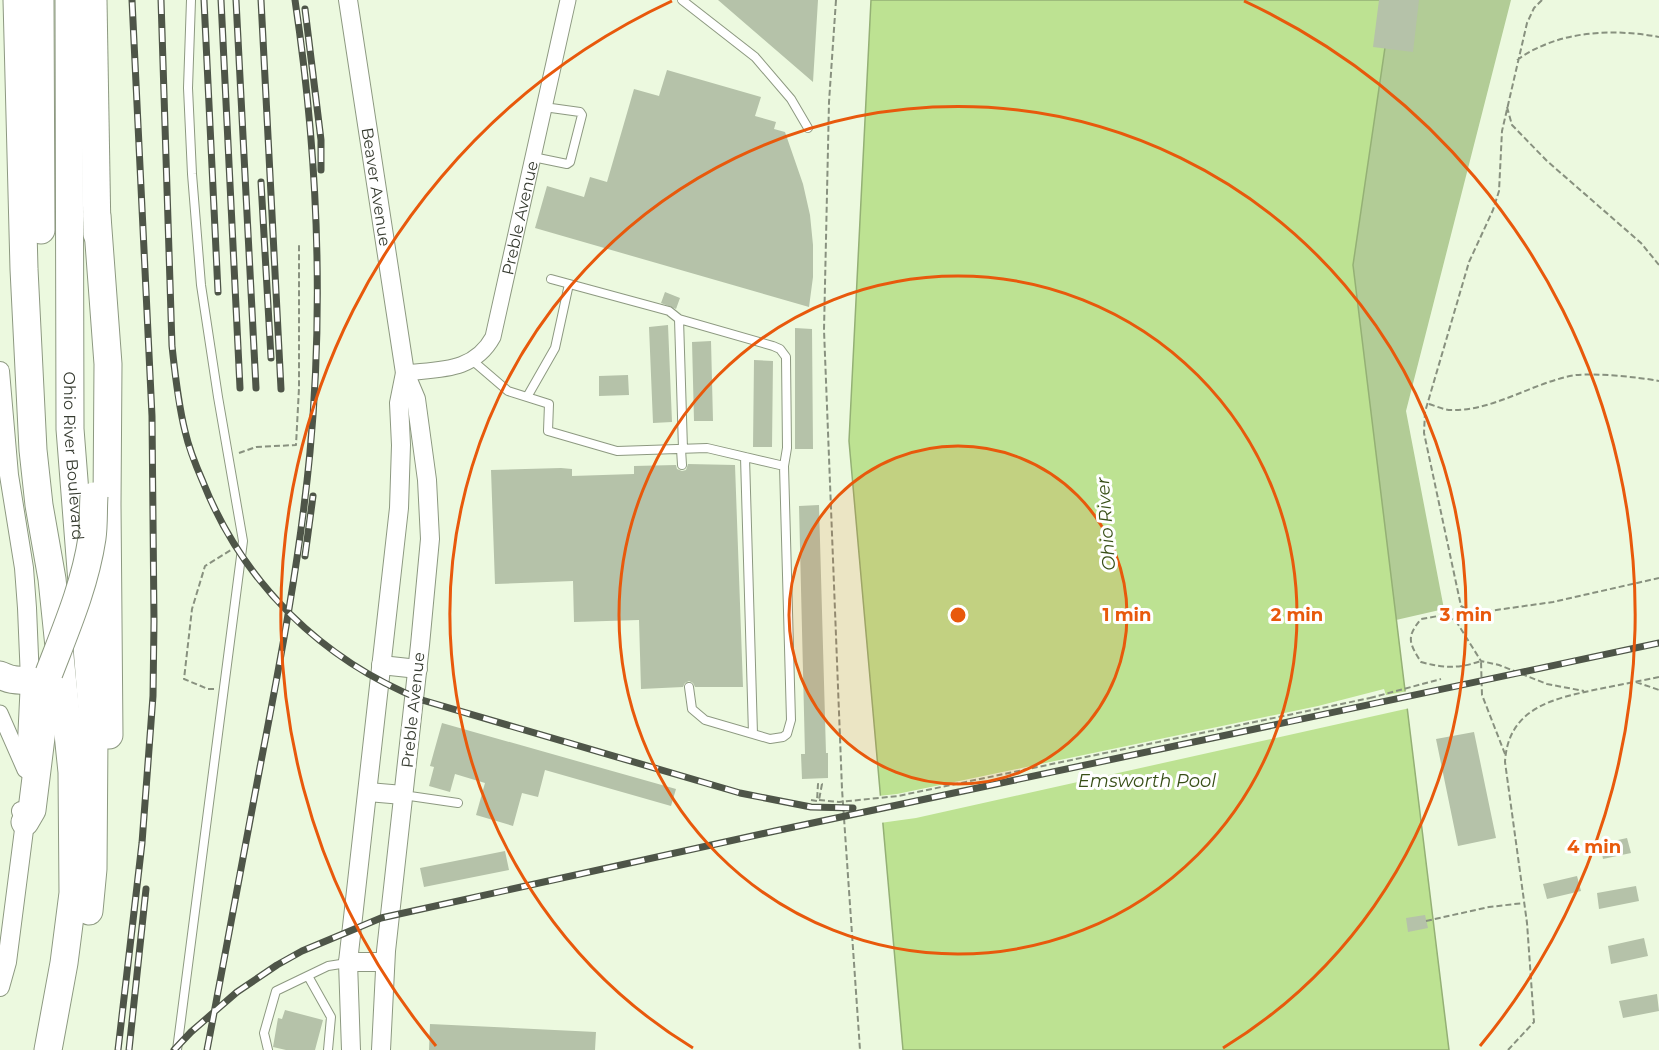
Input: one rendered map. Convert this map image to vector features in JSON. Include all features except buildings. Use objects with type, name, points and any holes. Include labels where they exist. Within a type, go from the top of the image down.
[{"type":"highway","points":[[17,0],[28,367],[39,505],[52,579],[72,772],[73,893],[64,963],[48,1050]]},
{"type":"highway","name":"Ohio River Boulevard","points":[[40,0],[42,425],[52,579]]},
{"type":"highway","name":"Ohio River Boulevard","points":[[69,0],[70,429],[94,736],[94,838],[89,911]]},
{"type":"highway","points":[[25,822],[32,810],[42,678],[72,612],[92,537],[98,216],[93,0]]},
{"type":"highway","points":[[65,1050],[105,832],[110,709],[106,504],[108,364],[98,216]]},
{"type":"highway","points":[[0,675],[18,681],[42,678]]},
{"type":"street","name":"Beaver Avenue","points":[[348,0],[405,373]]},
{"type":"street","name":"Preble Avenue","points":[[473,361],[488,346],[493,337],[568,0]]},
{"type":"street","points":[[351,1050],[348,962],[399,508],[401,445],[399,403],[405,373],[453,367],[473,361]]},
{"type":"street","points":[[0,371],[9,475],[42,678],[20,806],[25,822],[7,962],[0,987]]},
{"type":"street","name":"Preble Avenue","points":[[381,1050],[430,539],[427,480],[416,399],[405,373]]},
{"type":"street","points":[[381,665],[418,669]]},
{"type":"street","points":[[0,713],[26,770]]},
{"type":"street","points":[[368,792],[404,795]]},
{"type":"street","points":[[348,962],[389,962]]},
{"type":"lane","points":[[177,1050],[243,542],[201,285],[188,88],[191,0]]},
{"type":"lane","points":[[682,0],[755,57],[791,99],[808,128]]},
{"type":"lane","points":[[533,158],[567,164],[570,162],[582,115],[580,112],[544,107]]},
{"type":"lane","points":[[551,279],[669,311],[679,320],[773,346],[784,352],[787,370],[787,437],[784,466],[791,720],[787,734],[770,739],[700,717],[690,704],[689,687]]},
{"type":"lane","points":[[527,397],[555,348],[569,284]]},
{"type":"lane","points":[[679,320],[682,465]]},
{"type":"lane","points":[[473,361],[508,391],[549,404],[548,431],[617,451],[707,448],[784,466]]},
{"type":"lane","points":[[745,457],[753,734]]},
{"type":"lane","points":[[404,795],[458,803]]},
{"type":"lane","points":[[268,1050],[264,1033],[276,991],[328,966],[348,962]]},
{"type":"lane","points":[[308,976],[331,1017],[328,1050]]},
{"type":"path","points":[[836,0],[829,102],[824,330],[842,789],[860,1050]]},
{"type":"path","points":[[1542,0],[1534,8],[1527,23],[1517,60],[1502,131],[1499,191],[1493,210],[1469,262],[1428,403],[1424,433],[1461,606],[1475,613],[1553,602],[1659,578]]},
{"type":"path","points":[[1517,60],[1546,43],[1586,33],[1659,37]]},
{"type":"path","points":[[1507,106],[1512,125],[1546,161],[1641,243],[1659,265]]},
{"type":"path","points":[[229,464],[239,453],[256,447],[296,445],[300,388],[299,243]]},
{"type":"path","points":[[1428,403],[1449,411],[1480,407],[1519,392],[1576,375],[1640,377],[1659,381]]},
{"type":"path","points":[[225,689],[208,689],[184,679],[192,609],[205,566],[243,542]]},
{"type":"path","points":[[1506,756],[1482,695],[1481,661],[1456,621],[1444,615],[1421,620],[1410,634],[1411,646],[1421,662],[1442,668],[1481,661],[1499,665],[1547,684],[1587,692]]},
{"type":"path","points":[[1508,1050],[1534,1022],[1524,903],[1508,793],[1506,748],[1511,734],[1526,715],[1545,703],[1659,677]]},
{"type":"path","points":[[810,800],[817,801],[818,784],[822,784],[819,800],[839,802],[898,796],[1370,698],[1441,679]]},
{"type":"path","points":[[1635,682],[1659,690]]},
{"type":"path","points":[[1426,921],[1489,907],[1524,903]]},
{"type":"shaded area","points":[[1392,0],[1511,0],[1406,411],[1444,609],[1396,620],[1353,265]]},
{"type":"water","name":"Emsworth Pool","points":[[871,0],[1392,0],[1353,265],[1449,1050],[903,1050],[849,441]]},
{"type":"pier","points":[[1384,689],[1386,695],[1408,691],[1410,708],[916,818],[880,823],[878,796],[897,794],[1318,706]]},
{"type":"railway","points":[[118,1050],[142,843],[153,696],[152,416],[132,0]]},
{"type":"railway","points":[[161,0],[172,346],[180,410],[193,457],[220,519],[240,553],[264,585],[290,614],[319,640],[351,663],[422,700],[740,793],[811,807],[853,808]]},
{"type":"railway","points":[[204,0],[218,292]]},
{"type":"railway","points":[[221,0],[240,388]]},
{"type":"railway","points":[[236,0],[256,388]]},
{"type":"railway","points":[[261,0],[281,389]]},
{"type":"railway","points":[[207,1050],[289,610],[310,452],[317,339],[316,225],[309,112],[295,0]]},
{"type":"railway","points":[[305,9],[321,140],[321,170]]},
{"type":"railway","points":[[261,182],[271,358]]},
{"type":"railway","points":[[305,556],[313,496]]},
{"type":"railway","points":[[174,1050],[237,992],[277,965],[302,951],[381,918],[775,831],[1659,643]]},
{"type":"railway","points":[[129,1050],[146,889]]},
{"type":"water label","name":"Ohio River","points":[[1106,524]]}]
